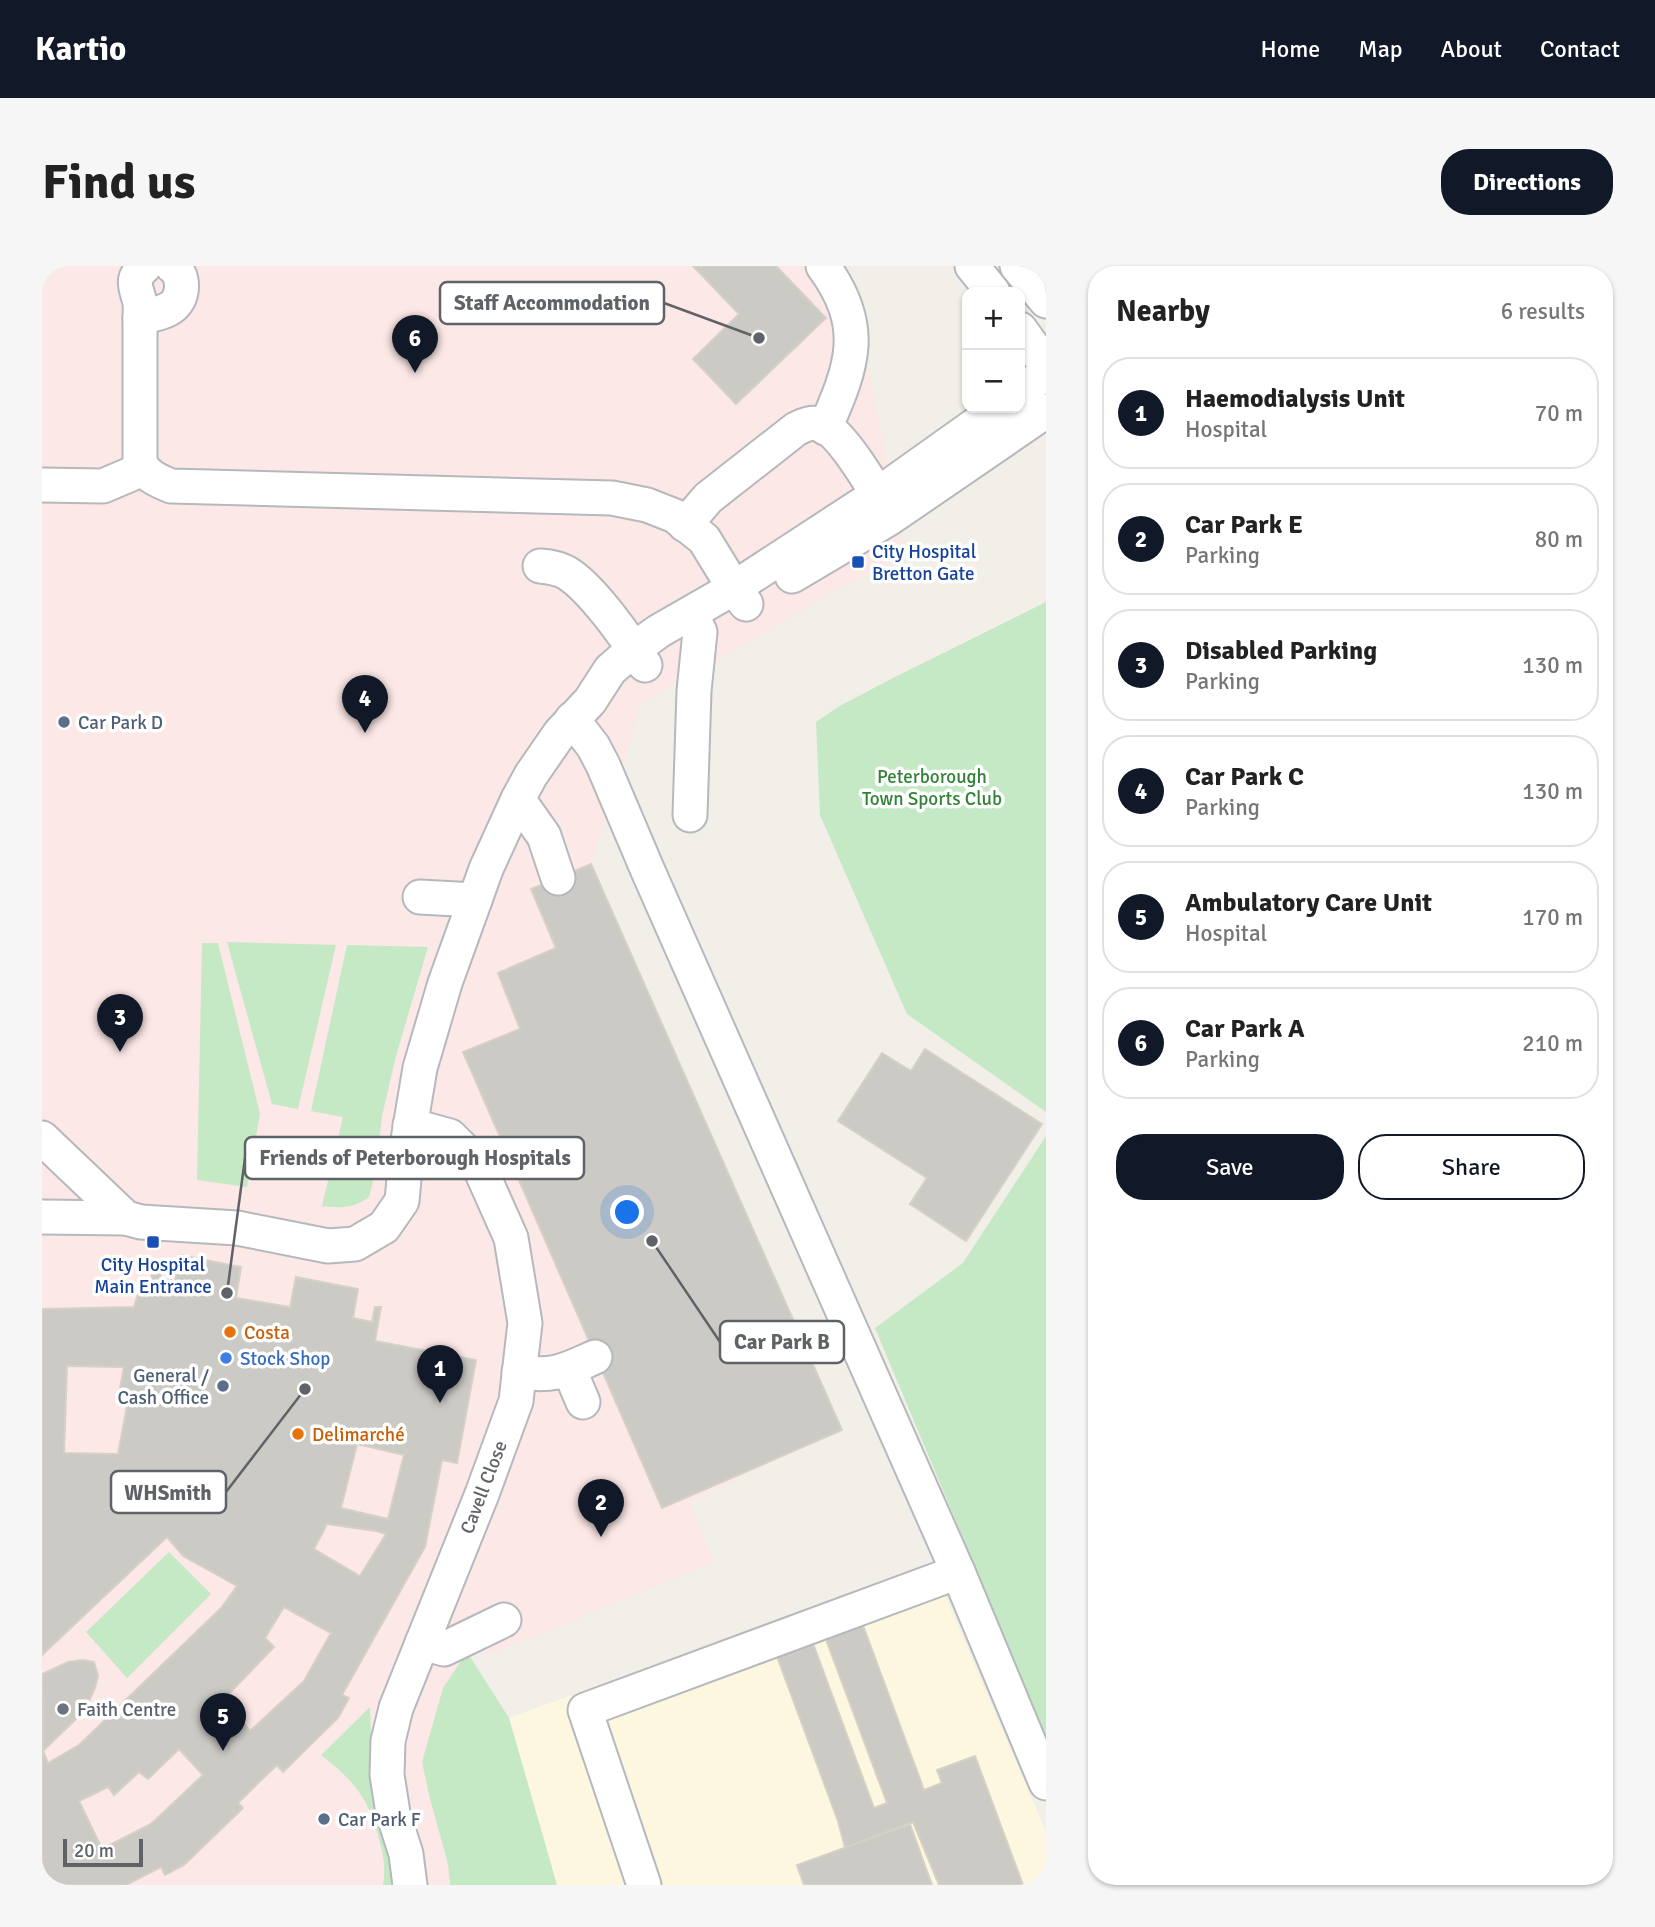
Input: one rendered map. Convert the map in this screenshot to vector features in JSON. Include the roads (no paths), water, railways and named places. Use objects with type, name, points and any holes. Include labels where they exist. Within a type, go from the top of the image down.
[{"type":"street","points":[[145,266],[135,281],[135,290],[140,301],[140,462],[153,478],[171,486],[282,477],[612,498],[647,505],[675,516],[704,539],[740,596]]},
{"type":"street","points":[[140,318],[172,307],[180,297],[182,284],[177,270],[172,266]]},
{"type":"street","points":[[823,266],[837,285],[848,310],[852,354],[825,428]]},
{"type":"street","points":[[1017,266],[1046,301]]},
{"type":"street","points":[[1025,336],[1046,365]]},
{"type":"street","points":[[1025,388],[1046,373]]},
{"type":"street","points":[[42,1217],[126,1218],[141,1222],[237,1228],[328,1246],[355,1244],[384,1227],[402,1201],[410,1125],[424,1056],[445,983],[486,869],[531,775],[610,670],[640,657],[659,631],[695,622],[1046,411]]},
{"type":"street","points":[[884,506],[990,413]]},
{"type":"street","points":[[685,525],[708,498],[796,429],[808,423],[822,425],[844,445],[884,506]]},
{"type":"street","points":[[42,485],[103,486],[143,469]]},
{"type":"street","points":[[540,566],[566,572],[588,590],[640,657]]},
{"type":"street","points":[[690,815],[697,644],[695,622]]},
{"type":"street","points":[[581,710],[593,746],[958,1572],[1046,1783]]},
{"type":"street","points":[[518,799],[544,836],[558,878]]},
{"type":"street","points":[[420,897],[475,900]]},
{"type":"street","name":"Cavell Close","points":[[410,1125],[429,1128],[450,1136],[478,1164],[511,1238],[525,1323],[516,1401],[482,1494],[396,1708],[388,1741],[388,1787],[406,1854],[410,1885]]},
{"type":"street","points":[[42,1138],[126,1218]]},
{"type":"street","points":[[519,1372],[555,1374],[582,1363],[583,1402]]},
{"type":"street","points":[[644,1885],[585,1710],[958,1572]]},
{"type":"street","points":[[422,1643],[444,1649],[504,1620]]},
{"type":"place","name":"Staff Accommodation","points":[[759,338]]},
{"type":"place","name":"Car Park A","points":[[415,373]]},
{"type":"place","name":"City Hospital Bretton Gate","points":[[858,562]]},
{"type":"place","name":"Car Park D","points":[[64,722]]},
{"type":"place","name":"Car Park C","points":[[365,733]]},
{"type":"place","name":"Disabled Parking","points":[[120,1052]]},
{"type":"place","name":"Car Park B","points":[[652,1241]]},
{"type":"place","name":"City Hospital Main Entrance","points":[[153,1242]]},
{"type":"place","name":"Friends of Peterborough Hospitals","points":[[227,1293]]},
{"type":"place","name":"Costa","points":[[230,1332]]},
{"type":"place","name":"Stock Shop","points":[[226,1358]]},
{"type":"place","name":"General / Cash Office","points":[[223,1386]]},
{"type":"place","name":"WHSmith","points":[[305,1389]]},
{"type":"place","name":"Haemodialysis Unit","points":[[440,1403]]},
{"type":"place","name":"Delimarché","points":[[298,1434]]},
{"type":"place","name":"Car Park E","points":[[601,1537]]},
{"type":"place","name":"Faith Centre","points":[[63,1709]]},
{"type":"place","name":"Ambulatory Care Unit","points":[[223,1751]]},
{"type":"place","name":"Car Park F","points":[[324,1819]]},
{"type":"park label","name":"Peterborough Town Sports Club","points":[[932,787]]}]
